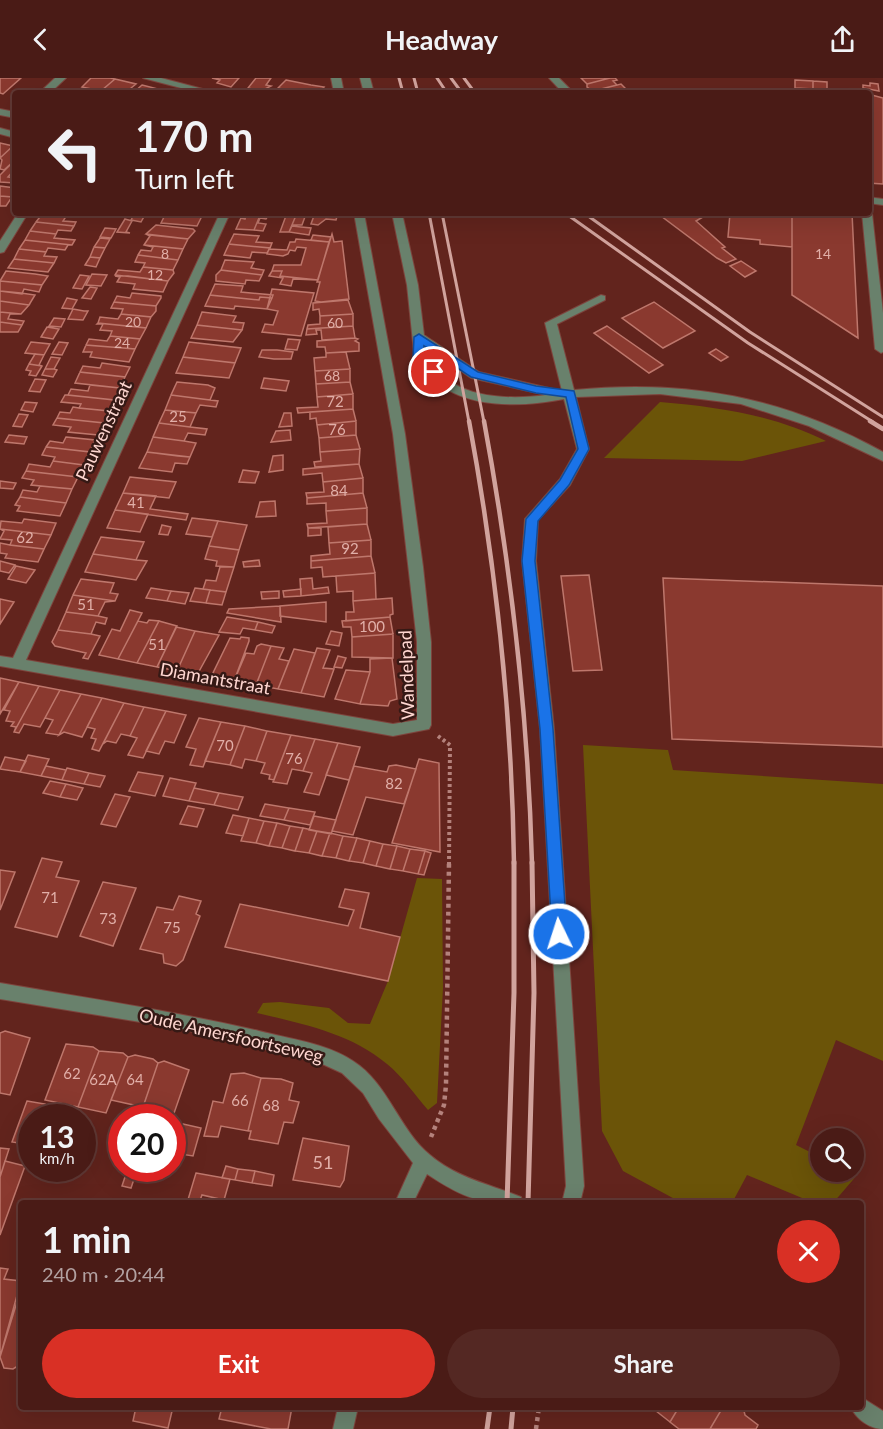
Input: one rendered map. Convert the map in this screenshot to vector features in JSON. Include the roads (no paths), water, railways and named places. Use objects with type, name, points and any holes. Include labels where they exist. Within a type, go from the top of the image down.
[{"type":"street","points":[[47,90],[61,78]]},
{"type":"street","points":[[148,78],[169,80],[203,90]]},
{"type":"street","points":[[554,78],[567,90]]},
{"type":"street","points":[[0,250],[21,216]]},
{"type":"street","name":"Pauwenstraat","points":[[17,664],[224,216]]},
{"type":"street","name":"Wandelpad","points":[[360,216],[399,434],[417,567],[424,642],[424,725]]},
{"type":"street","points":[[398,216],[408,259],[419,337],[419,359],[450,386],[464,391],[517,400],[536,400],[567,394],[650,390],[729,398],[776,408],[811,420],[843,434],[883,458]]},
{"type":"street","points":[[867,216],[878,263],[881,350]]},
{"type":"street","points":[[868,227],[883,229]]},
{"type":"street","points":[[572,1200],[575,1186],[547,729],[529,561],[532,519],[565,482],[583,449],[567,394],[551,323],[601,298]]},
{"type":"street","points":[[419,337],[475,375],[567,394]]},
{"type":"street","name":"Diamantstraat","points":[[0,661],[393,730],[424,725]]},
{"type":"street","name":"Oude Amersfoortseweg","points":[[0,991],[177,1020],[320,1054],[348,1067],[369,1087],[385,1113],[423,1161],[460,1185],[505,1200]]},
{"type":"street","points":[[405,1200],[423,1161]]},
{"type":"street","points":[[864,1409],[883,1423]]},
{"type":"street","points":[[343,1429],[347,1410]]},
{"type":"railway","points":[[399,78],[402,90]]},
{"type":"railway","points":[[414,78],[417,90]]},
{"type":"railway","points":[[437,78],[445,90]]},
{"type":"railway","points":[[451,78],[460,90]]},
{"type":"railway","points":[[464,78],[473,90]]},
{"type":"railway","points":[[430,216],[469,422]]},
{"type":"railway","points":[[443,216],[484,422]]},
{"type":"railway","points":[[569,216],[748,343],[873,422]]},
{"type":"railway","points":[[588,216],[750,332],[883,417]]},
{"type":"railway","points":[[469,421],[479,476],[501,641],[510,752],[514,864]]},
{"type":"railway","points":[[484,421],[517,641],[527,752],[532,864]]},
{"type":"railway","points":[[870,421],[883,429]]},
{"type":"railway","points":[[528,1200],[534,993],[532,862]]},
{"type":"railway","points":[[507,1200],[514,993],[514,864]]},
{"type":"railway","points":[[487,1429],[490,1410]]},
{"type":"railway","points":[[511,1429],[513,1410]]}]
